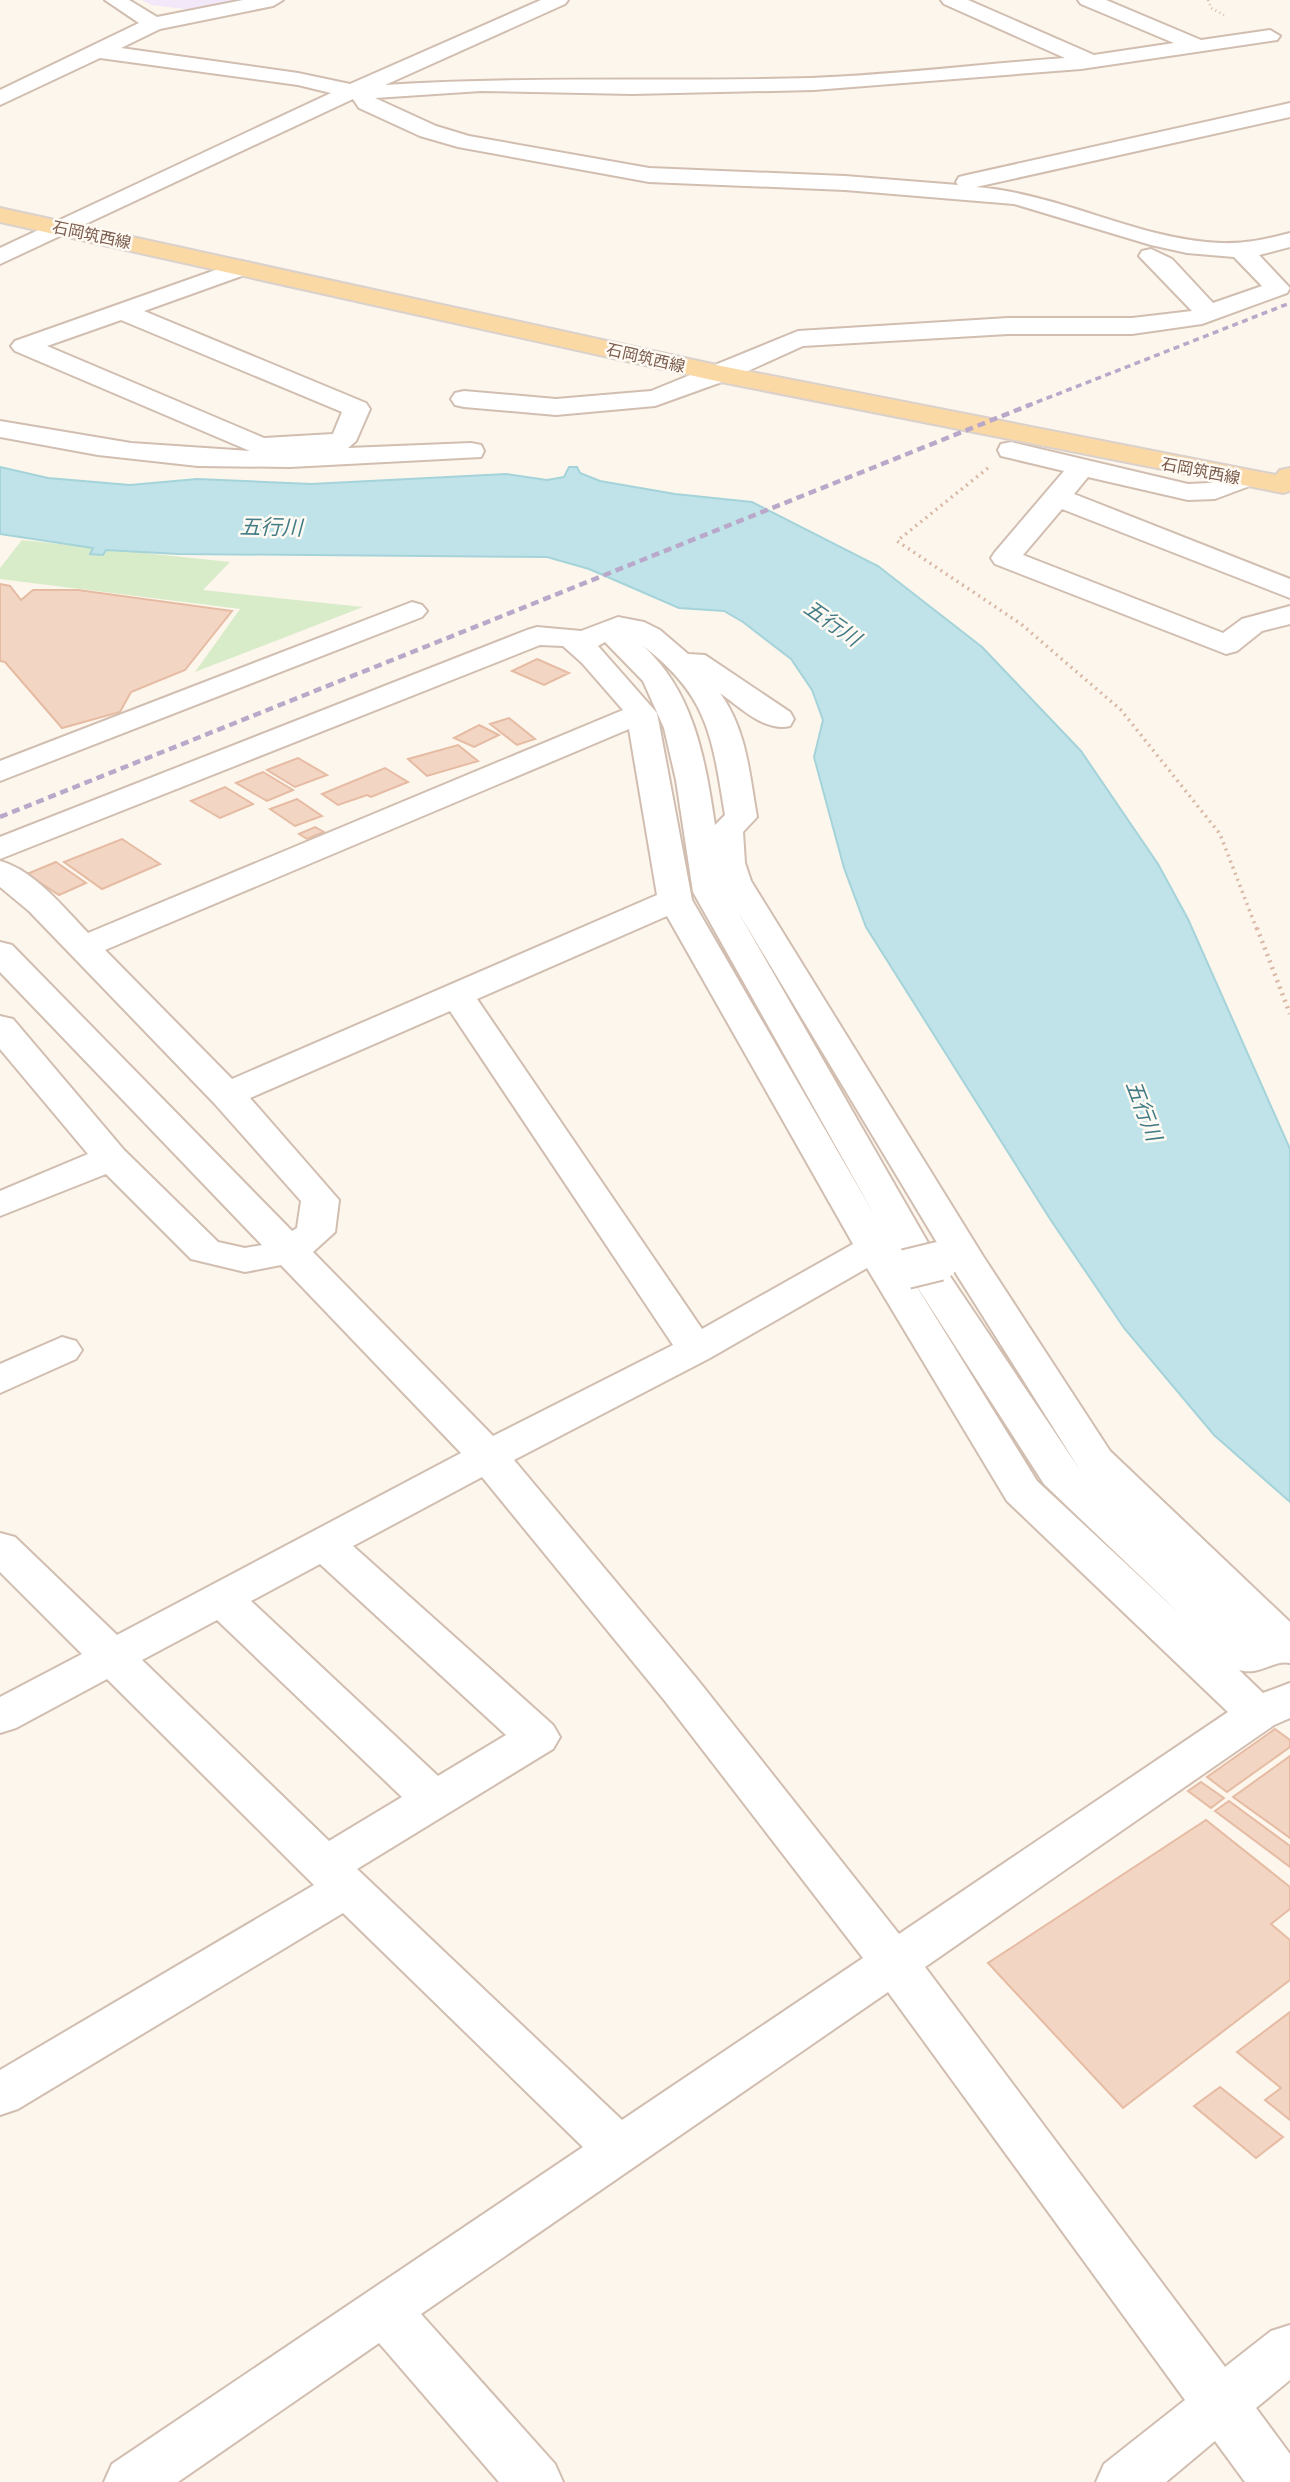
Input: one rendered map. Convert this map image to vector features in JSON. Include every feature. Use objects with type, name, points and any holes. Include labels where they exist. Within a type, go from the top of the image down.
[{"type":"main road","name":"石岡筑西線","points":[[0,215],[721,374],[1245,478],[1288,483]]},
{"type":"street","points":[[115,0],[154,24]]},
{"type":"street","points":[[0,98],[154,24],[273,0]]},
{"type":"street","points":[[0,257],[558,0]]},
{"type":"street","points":[[951,0],[1092,62]]},
{"type":"street","points":[[1088,0],[1201,47]]},
{"type":"street","points":[[97,51],[298,79],[355,93],[481,85],[632,88],[814,84],[1092,62],[1270,36]]},
{"type":"street","points":[[355,93],[367,103],[445,137],[649,175],[946,191],[1040,202],[1151,239],[1243,253],[1290,240]]},
{"type":"street","points":[[946,191],[960,184],[1290,110]]},
{"type":"street","points":[[464,399],[556,407],[656,398],[721,374],[798,339],[1008,326],[1132,326],[1209,314],[1278,288],[1243,253]]},
{"type":"street","points":[[1151,256],[1163,264],[1209,314]]},
{"type":"street","points":[[121,311],[357,409],[343,441],[261,446],[24,346],[121,311],[241,268]]},
{"type":"street","points":[[0,429],[57,441],[121,449],[262,459],[471,451]]},
{"type":"street","points":[[1011,450],[1188,492],[1215,491],[1245,478]]},
{"type":"street","points":[[1082,467],[1004,558],[1226,645],[1252,625],[1290,615]]},
{"type":"street","points":[[1056,497],[1290,589]]},
{"type":"street","points":[[0,772],[412,611]]},
{"type":"street","points":[[579,645],[616,626],[635,627],[689,657],[779,719]]},
{"type":"street","points":[[0,849],[537,636],[571,638],[642,713],[699,888],[915,1261],[1095,1461],[1287,1645],[1252,1658],[1059,1474],[912,1248],[699,888],[689,763],[674,718],[661,685],[643,661],[612,636]]},
{"type":"street","points":[[227,1095],[699,888],[726,854],[727,831],[741,817],[726,731],[713,703],[653,638]]},
{"type":"street","points":[[83,947],[642,713]]},
{"type":"street","points":[[0,871],[41,904],[227,1095],[320,1200],[316,1232],[289,1252],[245,1260],[205,1251],[111,1158],[0,1027]]},
{"type":"street","points":[[132,2482],[893,1961],[1274,1706],[1022,1491],[753,908],[699,888]]},
{"type":"street","points":[[0,952],[488,1456],[681,1690],[893,1961],[1278,2482]]},
{"type":"street","points":[[456,994],[696,1349]]},
{"type":"street","points":[[0,1205],[111,1158]]},
{"type":"street","points":[[0,1717],[488,1456],[696,1349],[915,1261]]},
{"type":"street","points":[[0,1380],[62,1350]]},
{"type":"street","points":[[0,2095],[336,1877],[434,1800],[537,1737],[324,1544]]},
{"type":"street","points":[[0,1547],[336,1877],[620,2149]]},
{"type":"street","points":[[223,1600],[434,1800]]},
{"type":"street","points":[[384,2311],[535,2482]]},
{"type":"street","points":[[1124,2482],[1290,2348]]},
{"type":"path","points":[[1011,450],[897,541],[1021,625],[1121,710],[1220,834],[1290,1014]]},
{"type":"shaded area","points":[[142,0],[255,0],[201,11],[151,5]]},
{"type":"green space","points":[[22,540],[230,562],[203,590],[363,607],[195,672],[240,609],[0,579],[0,568]]},
{"type":"water","name":"五行川","points":[[0,467],[48,478],[130,485],[197,479],[311,484],[506,474],[547,480],[564,477],[569,467],[577,467],[580,473],[600,481],[675,494],[752,502],[878,566],[982,647],[1081,751],[1158,864],[1188,919],[1290,1149],[1290,1502],[1214,1435],[1124,1328],[1050,1219],[866,927],[844,868],[814,757],[823,720],[812,690],[791,659],[743,622],[724,611],[679,608],[589,569],[547,557],[178,554],[106,550],[103,555],[90,554],[93,548],[0,534]]},
{"type":"building","points":[[0,584],[10,586],[21,600],[33,590],[78,590],[232,611],[185,670],[131,692],[120,712],[62,728],[5,662],[0,661]]},
{"type":"building","points":[[537,659],[569,673],[544,685],[512,671]]},
{"type":"building","points":[[509,718],[535,739],[517,745],[490,724]]},
{"type":"building","points":[[479,725],[499,735],[474,747],[454,738]]},
{"type":"building","points":[[458,745],[478,761],[427,776],[408,759]]},
{"type":"building","points":[[298,758],[327,775],[295,787],[267,770]]},
{"type":"building","points":[[385,768],[408,782],[371,797],[367,795],[338,805],[322,794]]},
{"type":"building","points":[[263,772],[293,790],[267,801],[236,783]]},
{"type":"building","points":[[225,787],[253,804],[220,818],[191,801]]},
{"type":"building","points":[[297,799],[322,816],[295,826],[270,809]]},
{"type":"building","points":[[315,827],[324,832],[307,839],[299,834]]},
{"type":"building","points":[[122,839],[160,864],[102,889],[64,862]]},
{"type":"building","points":[[56,862],[86,883],[59,895],[27,874]]},
{"type":"building","points":[[1275,1729],[1290,1740],[1290,1747],[1227,1792],[1207,1777]]},
{"type":"building","points":[[1290,1756],[1290,1838],[1233,1797]]},
{"type":"building","points":[[1201,1782],[1224,1798],[1211,1808],[1188,1791]]},
{"type":"building","points":[[1229,1801],[1290,1846],[1290,1867],[1215,1811]]},
{"type":"building","points":[[1206,1820],[1290,1887],[1290,1909],[1271,1924],[1290,1940],[1290,1980],[1123,2108],[988,1963]]},
{"type":"building","points":[[1290,2012],[1290,2120],[1265,2100],[1281,2088],[1237,2052]]},
{"type":"building","points":[[1220,2087],[1283,2137],[1256,2158],[1194,2106]]},
{"type":"railway","points":[[1027,406],[1290,303]]},
{"type":"railway","points":[[1027,406],[1032,404]]},
{"type":"railway","points":[[0,817],[1027,406]]}]
